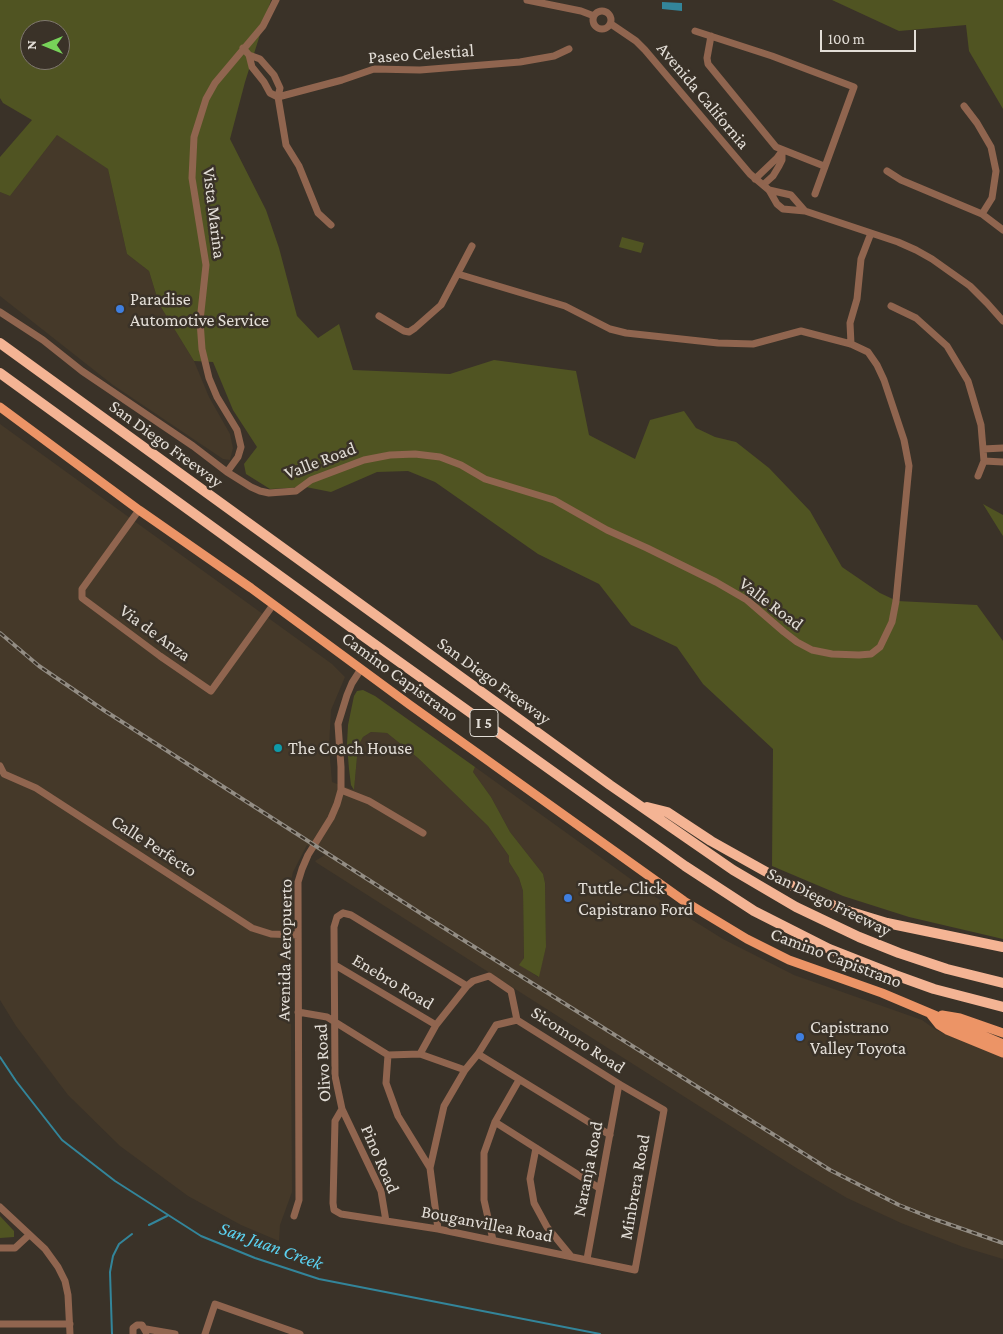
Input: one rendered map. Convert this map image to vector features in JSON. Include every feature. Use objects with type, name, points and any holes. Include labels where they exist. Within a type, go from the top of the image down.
[{"type":"highway","name":"San Diego Freeway","points":[[0,343],[703,851],[811,914],[859,937],[947,969],[1003,984]]},
{"type":"highway","name":"I 5","points":[[0,373],[676,860],[754,911],[828,948],[895,975],[934,989],[1003,1007]]},
{"type":"highway","points":[[640,804],[667,812],[711,841],[767,873],[841,909],[920,931],[1003,947]]},
{"type":"main road","name":"Camino Capistrano","points":[[0,407],[139,510],[684,901],[728,928],[789,960],[882,993],[1003,1044]]},
{"type":"main road","name":"Camino Capistrano","points":[[930,1013],[960,1018],[1003,1035]]},
{"type":"main road","points":[[930,1013],[939,1025],[947,1030],[1003,1052]]},
{"type":"street","name":"Vista Marina","points":[[226,472],[238,457],[241,447],[237,430],[217,397],[209,378],[202,349],[200,321],[206,265],[192,178],[194,137],[206,99],[215,83],[263,26],[276,0]]},
{"type":"street","name":"Avenida California","points":[[527,0],[561,6],[594,16]]},
{"type":"street","name":"Avenida California","points":[[611,24],[604,29],[596,27],[593,20],[594,16],[602,10],[607,11],[610,15],[611,24],[645,50],[783,209],[804,211],[898,242],[932,259],[970,286],[1003,321]]},
{"type":"street","points":[[695,31],[772,56],[854,87],[815,194]]},
{"type":"street","points":[[711,36],[708,64],[776,147],[782,151],[795,154],[824,166]]},
{"type":"street","points":[[243,48],[249,54],[260,59],[274,76],[280,88],[278,98],[286,145],[299,166],[318,212],[331,225]]},
{"type":"street","name":"Paseo Celestial","points":[[278,98],[374,69],[420,70],[520,62],[554,56],[569,50]]},
{"type":"street","points":[[249,54],[252,67],[264,82],[270,94],[278,98]]},
{"type":"street","points":[[264,82],[274,76]]},
{"type":"street","points":[[964,106],[977,123],[991,147],[996,171],[992,198],[982,214]]},
{"type":"street","points":[[755,179],[782,151]]},
{"type":"street","points":[[766,188],[782,160],[782,151]]},
{"type":"street","points":[[887,171],[901,180],[982,214],[1003,230]]},
{"type":"street","name":"Avenida California","points":[[766,188],[791,195],[804,211]]},
{"type":"street","points":[[851,344],[850,323],[857,299],[861,275],[861,260],[871,233]]},
{"type":"street","points":[[379,316],[396,328],[409,332],[441,305],[472,246]]},
{"type":"street","name":"Valle Road","points":[[0,312],[42,340],[82,371],[194,446],[226,472],[251,487],[269,493],[296,491],[311,480],[364,460],[415,454],[440,457],[461,465],[485,478],[554,500],[607,530],[716,582],[747,600],[784,632],[812,650],[850,655],[871,654],[880,647],[892,622],[900,568],[909,466],[904,440],[881,372],[868,352],[851,344],[801,331],[753,344],[718,343],[626,333],[610,329],[565,306],[458,274]]},
{"type":"street","points":[[891,306],[916,318],[946,346],[968,381],[982,425],[984,461],[978,476]]},
{"type":"street","points":[[983,449],[1003,448]]},
{"type":"street","points":[[984,461],[1003,462]]},
{"type":"street","name":"Via de Anza","points":[[139,510],[82,589],[82,598],[152,650],[211,691],[273,605]]},
{"type":"street","name":"Avenida Aeropuerto","points":[[294,1216],[299,1200],[298,882],[314,845],[331,818],[341,790],[338,724],[347,694],[361,669]]},
{"type":"street","name":"Calle Perfecto","points":[[0,766],[4,774],[36,788],[252,928],[271,934],[298,935]]},
{"type":"street","points":[[341,790],[370,801],[423,834]]},
{"type":"street","name":"Olivo Road","points":[[334,1210],[335,1121],[342,1109],[335,1076],[334,927],[337,917],[344,913],[351,914],[468,986]]},
{"type":"street","name":"Enebro Road","points":[[335,965],[436,1024]]},
{"type":"street","name":"Sicomoro Road","points":[[468,986],[473,980],[488,976],[511,991],[517,1020],[664,1110]]},
{"type":"street","points":[[420,1054],[436,1024],[468,986]]},
{"type":"street","points":[[298,1012],[327,1017],[388,1055],[420,1054],[465,1070]]},
{"type":"street","points":[[438,1229],[430,1168],[444,1106],[465,1070],[478,1054],[496,1025],[517,1020]]},
{"type":"street","points":[[478,1054],[610,1135]]},
{"type":"street","points":[[388,1055],[386,1083],[398,1116],[430,1168]]},
{"type":"street","points":[[493,1240],[484,1200],[484,1153],[495,1122],[519,1080]]},
{"type":"street","name":"Naranja Road","points":[[587,1259],[619,1084]]},
{"type":"street","name":"Pino Road","points":[[342,1109],[380,1191],[386,1221]]},
{"type":"street","name":"Minbrera Road","points":[[635,1270],[664,1110]]},
{"type":"street","points":[[495,1122],[599,1188]]},
{"type":"street","points":[[536,1148],[530,1179],[534,1203],[547,1227],[570,1255]]},
{"type":"street","points":[[0,1207],[52,1257],[65,1281],[68,1295],[70,1334]]},
{"type":"street","name":"Bouganvillea Road","points":[[334,1210],[341,1214],[438,1229],[635,1270]]},
{"type":"street","points":[[0,1248],[15,1248],[29,1235]]},
{"type":"street","points":[[204,1334],[215,1304],[300,1334]]},
{"type":"street","points":[[0,1324],[70,1324]]},
{"type":"street","points":[[133,1334],[133,1328],[137,1325],[142,1325],[146,1332],[175,1334]]},
{"type":"shaded area","points":[[57,135],[108,169],[127,254],[149,271],[159,304],[194,361],[209,397],[230,434],[233,448],[230,460],[223,459],[113,385],[0,296],[0,192],[10,196]]},
{"type":"shaded area","points":[[0,424],[332,664],[345,677],[331,710],[329,747],[332,782],[354,790],[358,746],[363,737],[371,732],[387,733],[418,758],[488,826],[509,856],[509,862],[519,878],[523,891],[524,958],[520,965],[538,977],[546,947],[545,883],[543,874],[510,832],[491,797],[473,772],[475,767],[657,898],[723,939],[794,975],[922,1020],[936,1030],[1003,1057],[1003,1259],[963,1247],[901,1223],[847,1198],[798,1169],[317,863],[315,861],[325,855],[307,845],[293,872],[290,886],[292,1192],[280,1225],[279,1241],[241,1225],[188,1196],[120,1146],[68,1095],[16,1026],[0,1000]]},
{"type":"green space","points":[[0,0],[271,0],[245,82],[230,139],[266,210],[279,248],[297,316],[318,338],[339,324],[353,370],[450,374],[494,360],[576,371],[589,435],[635,459],[650,420],[684,411],[696,428],[715,437],[736,442],[769,468],[810,511],[842,567],[880,593],[897,601],[977,605],[1003,641],[1003,939],[909,917],[843,896],[772,866],[773,749],[703,684],[677,647],[631,625],[599,584],[538,554],[435,482],[408,471],[377,472],[331,492],[306,487],[270,489],[246,474],[244,464],[257,447],[233,410],[213,362],[194,361],[159,304],[149,271],[127,254],[108,169],[57,135],[10,196],[0,192],[0,157],[32,120],[3,103],[0,98]]},
{"type":"green space","points":[[832,0],[1003,0],[1003,109],[969,51],[966,25],[899,31]]},
{"type":"green space","points":[[622,237],[644,243],[641,253],[619,247]]},
{"type":"green space","points":[[983,504],[1003,515],[1003,536],[1001,533]]},
{"type":"green space","points":[[363,690],[375,696],[475,767],[473,772],[491,797],[510,832],[543,874],[545,883],[546,947],[539,977],[519,965],[524,958],[523,891],[519,878],[509,862],[509,856],[488,826],[418,758],[387,733],[371,732],[363,737],[358,746],[354,790],[351,785],[349,769],[348,725],[354,696],[357,691]]},
{"type":"green space","points":[[0,1216],[14,1231],[14,1237],[0,1238]]},
{"type":"water","points":[[662,2],[682,3],[682,11],[662,9]]},
{"type":"waterway","name":"San Juan Creek","points":[[0,1057],[16,1081],[62,1140],[115,1181],[201,1236],[255,1258],[319,1279],[600,1334]]},
{"type":"waterway","points":[[149,1225],[167,1216]]},
{"type":"waterway","points":[[112,1334],[110,1272],[113,1256],[119,1244],[132,1234]]},
{"type":"railway","points":[[0,633],[39,666],[105,711],[425,916],[830,1170],[899,1205],[1003,1243]]},
{"type":"place","name":"Paradise Automotive Service","points":[[120,309]]},
{"type":"place","name":"The Coach House","points":[[278,748]]},
{"type":"place","name":"Tuttle-Click Capistrano Ford","points":[[568,898]]},
{"type":"place","name":"Capistrano Valley Toyota","points":[[800,1037]]}]
